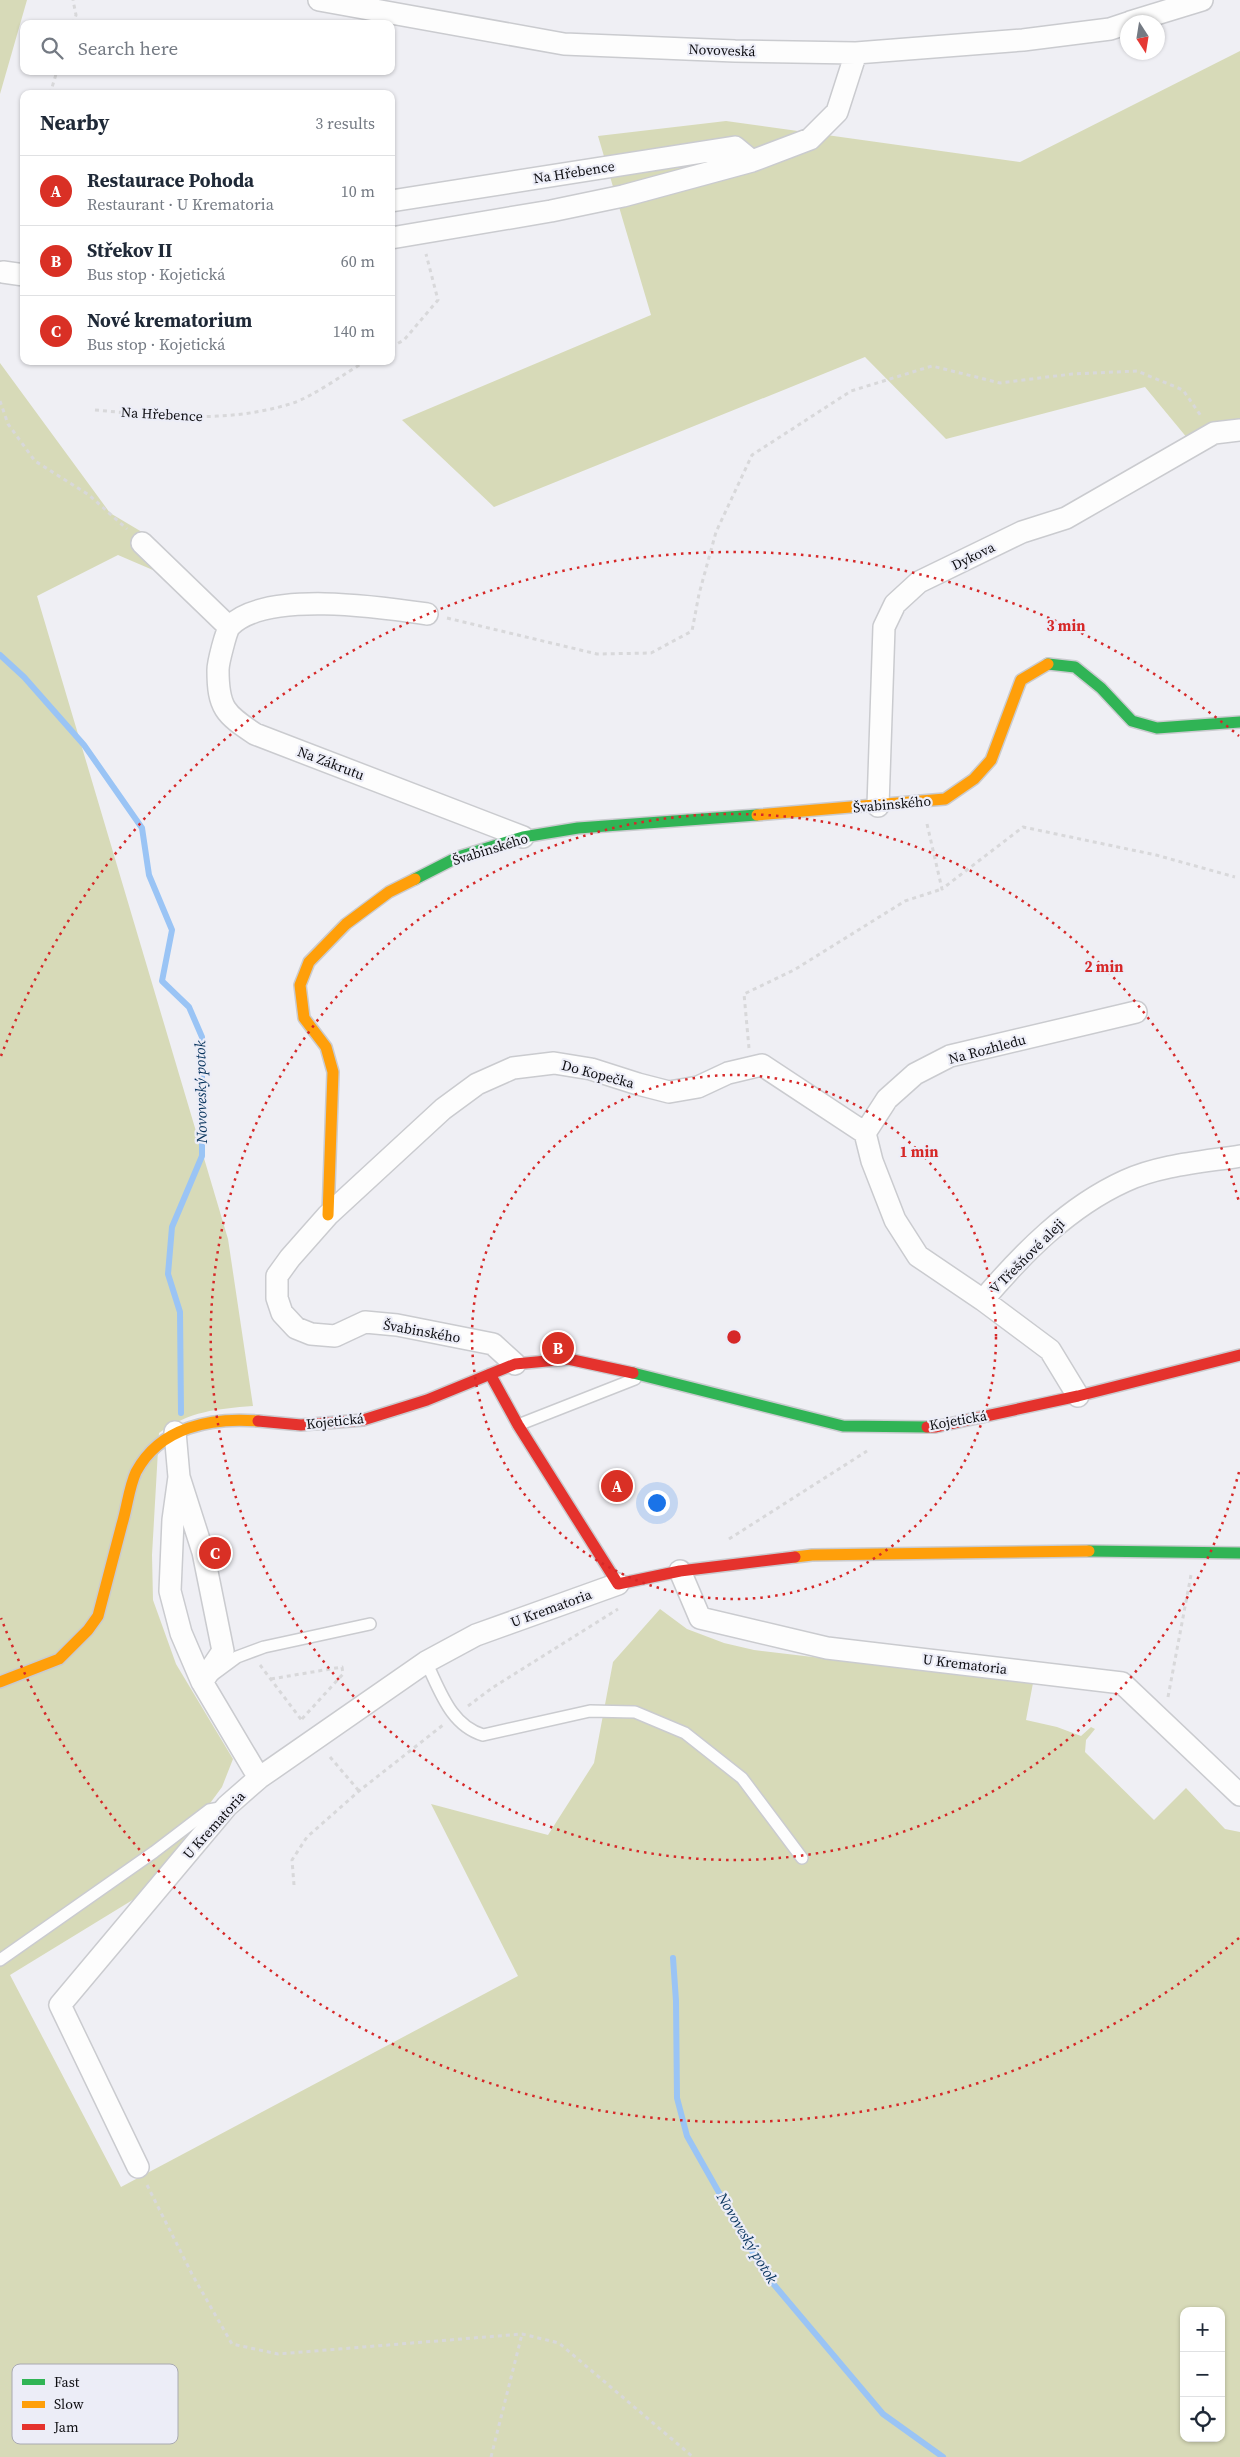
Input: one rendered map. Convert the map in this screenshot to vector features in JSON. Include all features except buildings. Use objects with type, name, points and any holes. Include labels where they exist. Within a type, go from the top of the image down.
[{"type":"street","name":"Novoveská","points":[[319,0],[564,44],[735,51],[856,53],[1023,40],[1110,29],[1120,26]]},
{"type":"street","name":"Novoveská","points":[[1154,15],[1202,0]]},
{"type":"street","points":[[395,237],[623,196],[752,161],[810,139],[836,112],[856,53]]},
{"type":"street","name":"Na Hřebence","points":[[395,200],[735,147],[752,161]]},
{"type":"street","name":"Dykova","points":[[878,806],[884,627],[895,604],[919,582],[1022,532],[1066,518],[1214,432],[1240,430]]},
{"type":"street","points":[[142,543],[229,627],[248,614],[293,605],[358,605],[427,614]]},
{"type":"street","name":"Na Zákrutu","points":[[229,627],[218,667],[219,692],[228,716],[255,734],[522,837]]},
{"type":"street","name":"Švabinského","points":[[515,1364],[493,1344],[397,1325],[365,1322],[335,1336],[311,1334],[296,1328],[282,1312],[277,1298],[277,1276],[290,1258],[328,1215],[333,1072],[326,1047],[304,1018],[300,984],[309,962],[346,924],[389,892],[458,857],[522,837],[578,828],[878,806],[945,799],[974,779],[991,760],[1021,680],[1046,664],[1075,667],[1101,688],[1132,722],[1157,728],[1240,722]]},
{"type":"street","name":"Na Rozhledu","points":[[865,1133],[887,1099],[915,1074],[950,1056],[1136,1012]]},
{"type":"street","name":"Do Kopečka","points":[[328,1215],[444,1109],[477,1084],[514,1068],[554,1062],[591,1069],[669,1092],[698,1087],[728,1074],[762,1065],[865,1133]]},
{"type":"street","points":[[865,1133],[872,1161],[895,1220],[918,1256],[983,1300],[1050,1350],[1078,1396]]},
{"type":"street","name":"V Třešňové aleji","points":[[983,1300],[1004,1275],[1056,1224],[1088,1202],[1125,1181],[1162,1169],[1240,1156]]},
{"type":"street","name":"Kojetická","points":[[0,1682],[59,1659],[88,1630],[98,1616],[136,1473],[153,1448],[175,1432],[212,1423],[242,1420],[301,1424],[363,1420],[427,1400],[515,1364],[568,1359],[645,1376],[843,1426],[935,1427],[1078,1396],[1240,1355]]},
{"type":"street","points":[[490,1374],[518,1425],[618,1584]]},
{"type":"street","points":[[175,1432],[179,1476],[203,1552],[223,1651],[202,1682]]},
{"type":"street","points":[[179,1476],[173,1520],[170,1591],[181,1633],[202,1682],[259,1778]]},
{"type":"street","points":[[680,1571],[812,1555],[1121,1551],[1240,1553]]},
{"type":"street","name":"U Krematoria","points":[[138,2167],[60,2006],[227,1806],[259,1778],[426,1662],[476,1635],[618,1584],[680,1571],[700,1618],[827,1648],[1122,1683],[1240,1794]]},
{"type":"lane","points":[[518,1425],[645,1376]]},
{"type":"lane","points":[[202,1682],[238,1657],[253,1651],[370,1624]]},
{"type":"lane","points":[[426,1662],[454,1717],[470,1731],[483,1735],[590,1711],[635,1712],[685,1733],[742,1778],[802,1858]]},
{"type":"lane","points":[[0,1960],[154,1852],[209,1810],[227,1806]]},
{"type":"path","points":[[73,0],[76,15],[74,20]]},
{"type":"path","points":[[51,90],[57,75]]},
{"type":"path","points":[[395,345],[404,340],[438,300],[421,233]]},
{"type":"path","name":"Na Hřebence","points":[[94,410],[187,418],[242,414],[294,403],[359,365]]},
{"type":"path","points":[[427,614],[597,654],[651,653],[692,631],[699,594],[716,532],[752,455],[851,391],[932,366],[1000,383],[1072,374],[1137,371],[1183,390],[1214,432]]},
{"type":"path","points":[[0,400],[8,424],[36,461],[89,495],[142,543]]},
{"type":"path","points":[[922,802],[942,889]]},
{"type":"path","points":[[751,1068],[744,994],[794,970],[905,901],[942,889],[1023,827],[1156,854],[1235,877]]},
{"type":"path","points":[[722,1544],[872,1448]]},
{"type":"path","points":[[1163,1722],[1196,1552]]},
{"type":"path","name":"U Krematoria","points":[[294,1885],[291,1872],[292,1860],[297,1850],[307,1837],[359,1791],[492,1688],[622,1606]]},
{"type":"path","points":[[253,1651],[270,1679],[304,1724]]},
{"type":"path","points":[[270,1679],[342,1667],[343,1674],[302,1720]]},
{"type":"path","points":[[330,1756],[359,1791]]},
{"type":"path","points":[[138,2167],[193,2276],[232,2344],[278,2354],[522,2334],[559,2342],[694,2457]]},
{"type":"path","points":[[491,2457],[522,2334]]},
{"type":"green space","points":[[0,0],[27,0],[20,20],[0,94]]},
{"type":"green space","points":[[1240,51],[1240,433],[1188,439],[1145,387],[946,439],[865,357],[494,507],[402,420],[651,315],[598,136],[726,121],[1020,162]]},
{"type":"green space","points":[[0,363],[110,513],[147,535],[211,595],[118,555],[37,596],[228,1239],[253,1406],[204,1412],[182,1420],[159,1433],[152,1555],[153,1600],[176,1664],[233,1759],[222,1787],[144,1893],[10,1975],[121,2187],[518,1976],[431,1804],[548,1835],[594,1763],[613,1662],[660,1609],[687,1629],[724,1643],[754,1650],[1033,1683],[1026,1720],[1057,1727],[1081,1736],[1091,1727],[1095,1729],[1086,1740],[1085,1752],[1154,1820],[1186,1788],[1225,1829],[1240,1832],[1240,2457],[0,2457]]},
{"type":"waterway","name":"Novoveský potok","points":[[0,655],[24,677],[84,745],[142,828],[149,875],[172,930],[162,981],[189,1007],[202,1037],[202,1156],[172,1227],[168,1274],[180,1312],[181,1413]]},
{"type":"waterway","name":"Novoveský potok","points":[[673,1958],[676,2001],[677,2098],[687,2136],[765,2274],[883,2414],[943,2457]]},
{"type":"traffic: fast","points":[[1048,664],[1075,667],[1101,688],[1132,721],[1157,728],[1240,722]]},
{"type":"traffic: fast","points":[[415,879],[458,857],[523,837],[578,828],[757,815]]},
{"type":"traffic: fast","points":[[633,1373],[843,1426],[927,1427]]},
{"type":"traffic: fast","points":[[1089,1551],[1240,1553]]},
{"type":"traffic: slow","points":[[757,815],[945,799],[974,779],[991,760],[1021,680],[1048,664]]},
{"type":"traffic: slow","points":[[328,1215],[333,1072],[326,1047],[304,1018],[300,985],[309,962],[346,924],[389,892],[415,879]]},
{"type":"traffic: slow","points":[[0,1682],[59,1659],[88,1630],[98,1616],[132,1484],[136,1472],[146,1457],[159,1444],[188,1428],[222,1421],[258,1421]]},
{"type":"traffic: slow","points":[[795,1557],[812,1555],[1089,1551]]},
{"type":"traffic: jam","points":[[927,1427],[935,1427],[1078,1396],[1240,1355]]},
{"type":"traffic: jam","points":[[258,1421],[301,1425],[363,1420],[427,1400],[515,1364],[568,1359],[633,1373]]},
{"type":"traffic: jam","points":[[490,1374],[518,1425],[618,1584],[680,1571],[795,1557]]},
{"type":"place","name":"Střekov II","points":[[558,1348]]},
{"type":"place","name":"Restaurace Pohoda","points":[[617,1486]]},
{"type":"place","name":"Nové krematorium","points":[[215,1553]]}]
